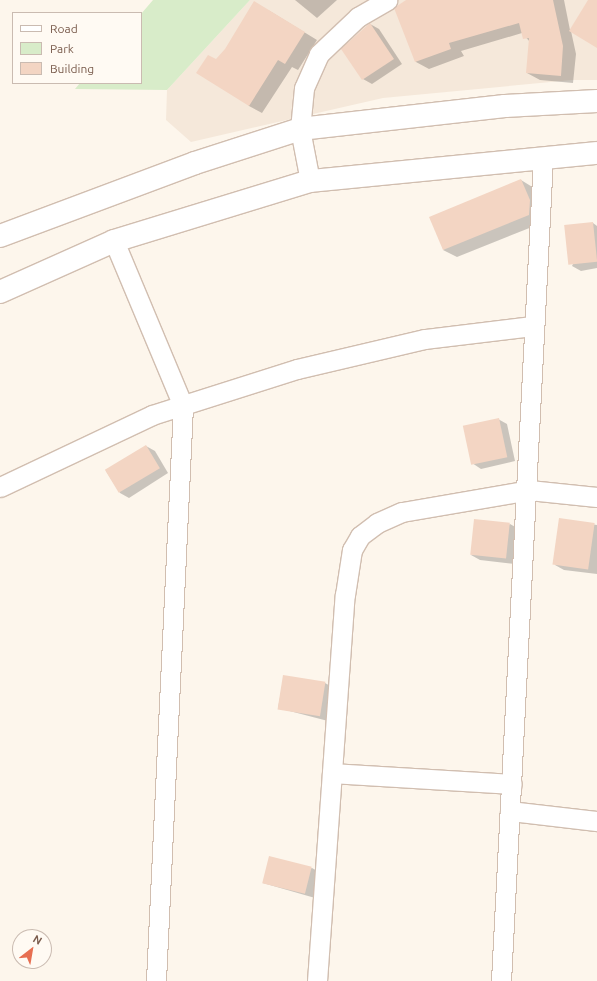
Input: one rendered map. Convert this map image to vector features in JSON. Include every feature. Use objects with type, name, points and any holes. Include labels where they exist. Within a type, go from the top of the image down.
[{"type":"main road","points":[[0,236],[195,163],[300,129],[505,106],[597,101]]},
{"type":"main road","points":[[0,292],[114,241],[310,181],[484,161],[544,159],[597,153]]},
{"type":"street","points":[[310,181],[300,129],[304,88],[319,54],[358,17],[387,0]]},
{"type":"street","points":[[501,981],[529,490],[533,326],[544,159]]},
{"type":"street","points":[[114,241],[183,406],[156,981]]},
{"type":"street","points":[[0,487],[152,416],[297,369],[424,339],[533,326]]},
{"type":"street","points":[[317,981],[347,572],[352,550],[360,536],[377,523],[402,512],[529,490],[597,496]]},
{"type":"street","points":[[332,773],[512,784]]},
{"type":"street","points":[[510,811],[597,822]]},
{"type":"shaded area","points":[[250,0],[597,0],[597,80],[572,80],[383,98],[191,142],[166,120],[167,90]]},
{"type":"green space","points":[[153,0],[250,0],[167,90],[75,89],[79,84],[142,84],[142,13]]},
{"type":"building","points":[[406,0],[553,0],[563,46],[561,76],[526,73],[529,38],[523,39],[519,23],[449,43],[451,49],[415,62],[394,8]]},
{"type":"building","points":[[588,0],[597,0],[597,48],[569,31]]},
{"type":"building","points":[[254,1],[305,32],[285,64],[278,60],[249,106],[196,73],[208,55],[216,59],[225,49]]},
{"type":"building","points":[[370,23],[394,59],[362,80],[341,49]]},
{"type":"building","points":[[521,179],[530,200],[529,215],[443,250],[429,217]]},
{"type":"building","points":[[593,222],[597,262],[568,265],[564,225]]},
{"type":"building","points":[[499,418],[507,457],[471,465],[463,426]]},
{"type":"building","points":[[146,445],[160,468],[119,493],[105,470]]},
{"type":"building","points":[[559,518],[595,523],[588,570],[552,565]]},
{"type":"building","points":[[474,519],[510,523],[506,559],[470,555]]},
{"type":"building","points":[[283,675],[325,682],[320,716],[278,710]]},
{"type":"building","points":[[269,856],[312,867],[305,894],[262,883]]}]
